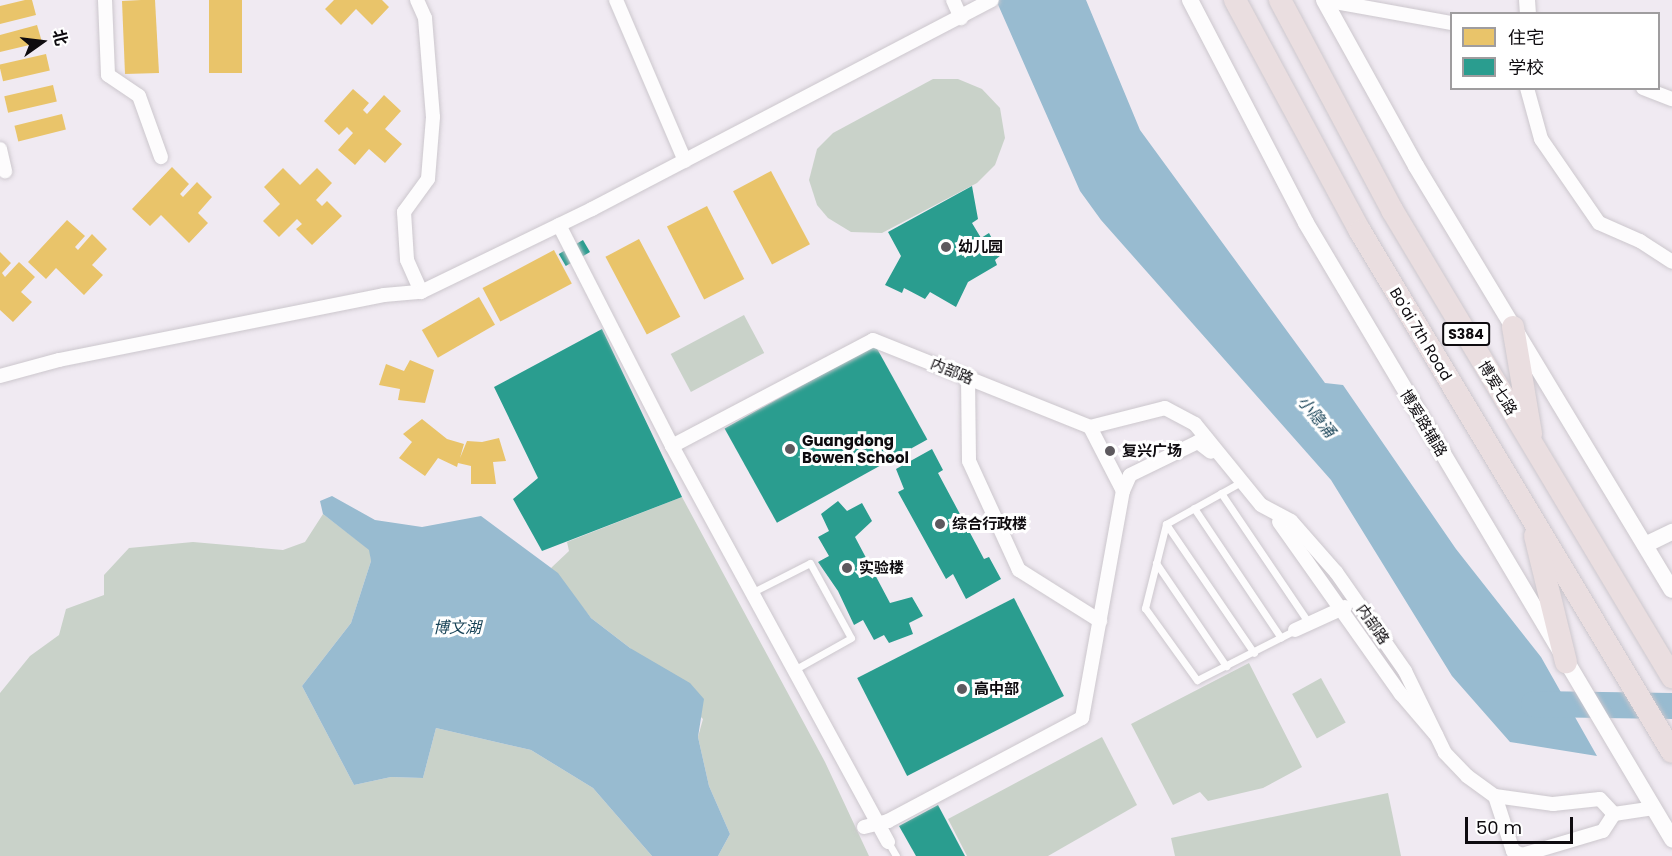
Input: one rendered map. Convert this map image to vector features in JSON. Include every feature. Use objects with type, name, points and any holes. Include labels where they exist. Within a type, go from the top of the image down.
[{"type":"highway","name":"Bo'ai 7th Road","points":[[1235,0],[1354,222],[1671,751]]},
{"type":"highway","name":"博爱七路","points":[[1280,0],[1392,210],[1668,669]]},
{"type":"highway","points":[[1513,327],[1534,446]]},
{"type":"highway","points":[[1529,514],[1566,662]]},
{"type":"street","points":[[105,0],[108,75],[139,96],[162,157]]},
{"type":"street","points":[[417,0],[424,18],[433,117],[428,178],[404,212],[407,260],[421,292]]},
{"type":"street","points":[[615,0],[685,161]]},
{"type":"street","points":[[953,0],[967,15]]},
{"type":"street","points":[[0,376],[71,357],[384,295],[421,292],[685,161],[992,0]]},
{"type":"street","name":"博爱路辅路","points":[[1190,0],[1306,223],[1672,839]]},
{"type":"street","points":[[1324,0],[1431,16],[1450,22]]},
{"type":"street","points":[[1324,0],[1416,166],[1672,590]]},
{"type":"street","points":[[1528,90],[1541,139],[1599,222],[1640,241],[1672,262]]},
{"type":"street","points":[[1648,90],[1672,99]]},
{"type":"street","points":[[0,149],[6,171]]},
{"type":"street","points":[[559,225],[672,446],[793,670],[871,824],[888,842]]},
{"type":"street","name":"内部路","points":[[672,446],[873,340],[1090,427],[1165,408],[1195,424],[1261,505],[1290,533],[1338,608],[1425,726],[1438,737]]},
{"type":"street","points":[[968,378],[969,461],[1019,570],[1100,621]]},
{"type":"street","points":[[871,824],[888,821],[1082,718],[1123,491],[1090,427]]},
{"type":"street","name":"内部路","points":[[1123,491],[1130,475],[1198,442],[1228,465]]},
{"type":"street","name":"内部路","points":[[1261,505],[1299,529],[1359,603],[1405,671],[1445,753],[1467,776],[1495,796],[1553,804],[1600,799],[1614,814]]},
{"type":"street","points":[[1645,545],[1672,532]]},
{"type":"street","points":[[1295,630],[1338,608],[1359,603]]},
{"type":"street","points":[[1495,796],[1513,850],[1522,855],[1603,831],[1614,814],[1654,808]]},
{"type":"lane","points":[[1241,482],[1166,524],[1145,608],[1197,680],[1295,630]]},
{"type":"lane","points":[[1221,493],[1308,622]]},
{"type":"lane","points":[[1194,508],[1281,638]]},
{"type":"lane","points":[[1166,524],[1254,652]]},
{"type":"lane","points":[[751,593],[810,563],[851,638],[793,670]]},
{"type":"lane","points":[[1156,563],[1226,666]]},
{"type":"lane","points":[[888,842],[896,856]]},
{"type":"shaded area","points":[[933,79],[958,79],[982,89],[1000,108],[1005,138],[995,165],[977,183],[882,233],[851,232],[828,218],[817,205],[809,180],[817,149],[833,133]]},
{"type":"shaded area","points":[[744,315],[764,353],[691,392],[671,354]]},
{"type":"shaded area","points":[[682,497],[825,762],[869,856],[718,856],[730,834],[709,786],[698,737],[703,719],[630,648],[591,618],[551,568],[569,551],[567,542]]},
{"type":"shaded area","points":[[323,514],[370,550],[371,561],[351,623],[302,686],[354,785],[391,777],[423,778],[436,728],[531,750],[593,788],[652,856],[0,856],[0,693],[30,656],[59,635],[66,609],[104,595],[104,575],[129,548],[193,542],[283,550],[305,542]]},
{"type":"shaded area","points":[[1249,663],[1302,767],[1263,788],[1208,801],[1200,792],[1173,805],[1131,724]]},
{"type":"shaded area","points":[[1321,678],[1346,723],[1317,739],[1292,694]]},
{"type":"shaded area","points":[[1102,737],[1137,805],[1048,856],[967,856],[948,819]]},
{"type":"shaded area","points":[[1388,793],[1401,856],[1175,856],[1171,838]]},
{"type":"water","points":[[996,0],[1086,0],[1140,130],[1325,383],[1343,385],[1456,549],[1541,657],[1597,756],[1510,742],[1452,676],[1331,480],[1101,220],[1080,191]]},
{"type":"water","name":"博文湖","points":[[332,496],[375,520],[422,527],[481,516],[558,573],[591,618],[630,648],[690,683],[704,699],[698,737],[709,786],[730,834],[718,856],[652,856],[593,788],[531,750],[436,728],[423,778],[391,777],[354,785],[302,686],[351,623],[371,561],[369,550],[323,514],[320,501]]},
{"type":"building: 住宅","points":[[32,0],[36,15],[0,24],[0,6]]},
{"type":"building: 住宅","points":[[155,0],[159,73],[125,74],[122,1]]},
{"type":"building: 住宅","points":[[209,0],[242,0],[242,73],[209,73]]},
{"type":"building: 住宅","points":[[334,0],[382,0],[389,7],[372,25],[356,9],[341,25],[325,9]]},
{"type":"building: 住宅","points":[[37,25],[42,42],[0,52],[0,35]]},
{"type":"building: 住宅","points":[[46,54],[50,71],[3,81],[0,65]]},
{"type":"building: 住宅","points":[[53,85],[57,102],[8,113],[4,96]]},
{"type":"building: 住宅","points":[[353,89],[369,103],[363,110],[367,114],[384,95],[401,111],[385,129],[402,144],[385,163],[369,149],[355,165],[338,150],[353,133],[347,127],[339,135],[324,121]]},
{"type":"building: 住宅","points":[[62,114],[66,130],[18,141],[14,126]]},
{"type":"building: 住宅","points":[[172,167],[189,184],[180,194],[183,197],[197,182],[212,197],[198,213],[208,223],[189,243],[161,215],[150,226],[132,209]]},
{"type":"building: 住宅","points":[[283,168],[300,185],[317,168],[332,183],[316,200],[322,206],[327,201],[342,216],[312,245],[296,229],[302,224],[297,219],[279,237],[263,221],[280,204],[264,187]]},
{"type":"building: 住宅","points":[[771,171],[810,244],[772,264],[733,191]]},
{"type":"building: 住宅","points":[[707,206],[744,279],[704,299],[667,226]]},
{"type":"building: 住宅","points":[[67,220],[85,236],[75,247],[78,250],[92,234],[107,249],[92,265],[103,275],[84,295],[56,268],[46,279],[28,262]]},
{"type":"building: 住宅","points":[[639,239],[680,317],[647,335],[605,257]]},
{"type":"building: 住宅","points":[[554,250],[572,284],[500,322],[482,288]]},
{"type":"building: 住宅","points":[[0,252],[11,263],[2,273],[5,277],[19,262],[35,277],[21,292],[32,302],[13,322],[0,310]]},
{"type":"building: 住宅","points":[[479,297],[495,325],[438,358],[422,330]]},
{"type":"building: 住宅","points":[[410,360],[434,370],[425,403],[398,400],[400,389],[379,385],[386,364],[404,371]]},
{"type":"building: 住宅","points":[[422,419],[447,439],[464,444],[460,458],[467,441],[482,442],[499,438],[506,461],[493,462],[496,484],[471,484],[471,466],[458,463],[457,467],[438,458],[425,476],[399,458],[412,442],[403,434]]},
{"type":"building: 学校","name":"幼儿园","points":[[972,186],[978,219],[972,223],[981,238],[989,233],[1001,255],[995,260],[997,265],[968,282],[956,307],[930,292],[925,299],[904,288],[902,293],[885,285],[901,256],[888,232]]},
{"type":"building: 学校","points":[[583,240],[590,252],[566,266],[559,254]]},
{"type":"building: 学校","points":[[602,329],[682,497],[542,551],[513,499],[538,478],[494,387]]},
{"type":"building: 学校","points":[[875,345],[927,439],[777,523],[725,428]]},
{"type":"building: 学校","name":"综合行政楼","points":[[932,449],[943,470],[938,473],[984,559],[989,557],[1001,579],[966,599],[953,574],[946,579],[898,492],[904,489],[896,469]]},
{"type":"building: 学校","name":"实验楼","points":[[838,501],[847,511],[862,503],[872,521],[855,537],[890,603],[912,597],[923,616],[909,623],[913,634],[889,643],[884,635],[874,640],[863,620],[854,625],[838,591],[818,562],[829,556],[818,537],[829,531],[821,514]]},
{"type":"building: 学校","name":"高中部","points":[[1014,598],[1064,696],[907,776],[857,678]]},
{"type":"building: 学校","points":[[938,805],[965,856],[916,856],[899,826]]},
{"type":"waterway","name":"小隐涌","points":[[1534,704],[1672,706]]},
{"type":"place","name":"幼儿园","points":[[946,247]]},
{"type":"place","name":"Guangdong Bowen School","points":[[790,449]]},
{"type":"place","name":"复兴广场","points":[[1110,451]]},
{"type":"place","name":"综合行政楼","points":[[940,524]]},
{"type":"place","name":"实验楼","points":[[847,568]]},
{"type":"place","name":"高中部","points":[[962,689]]}]
